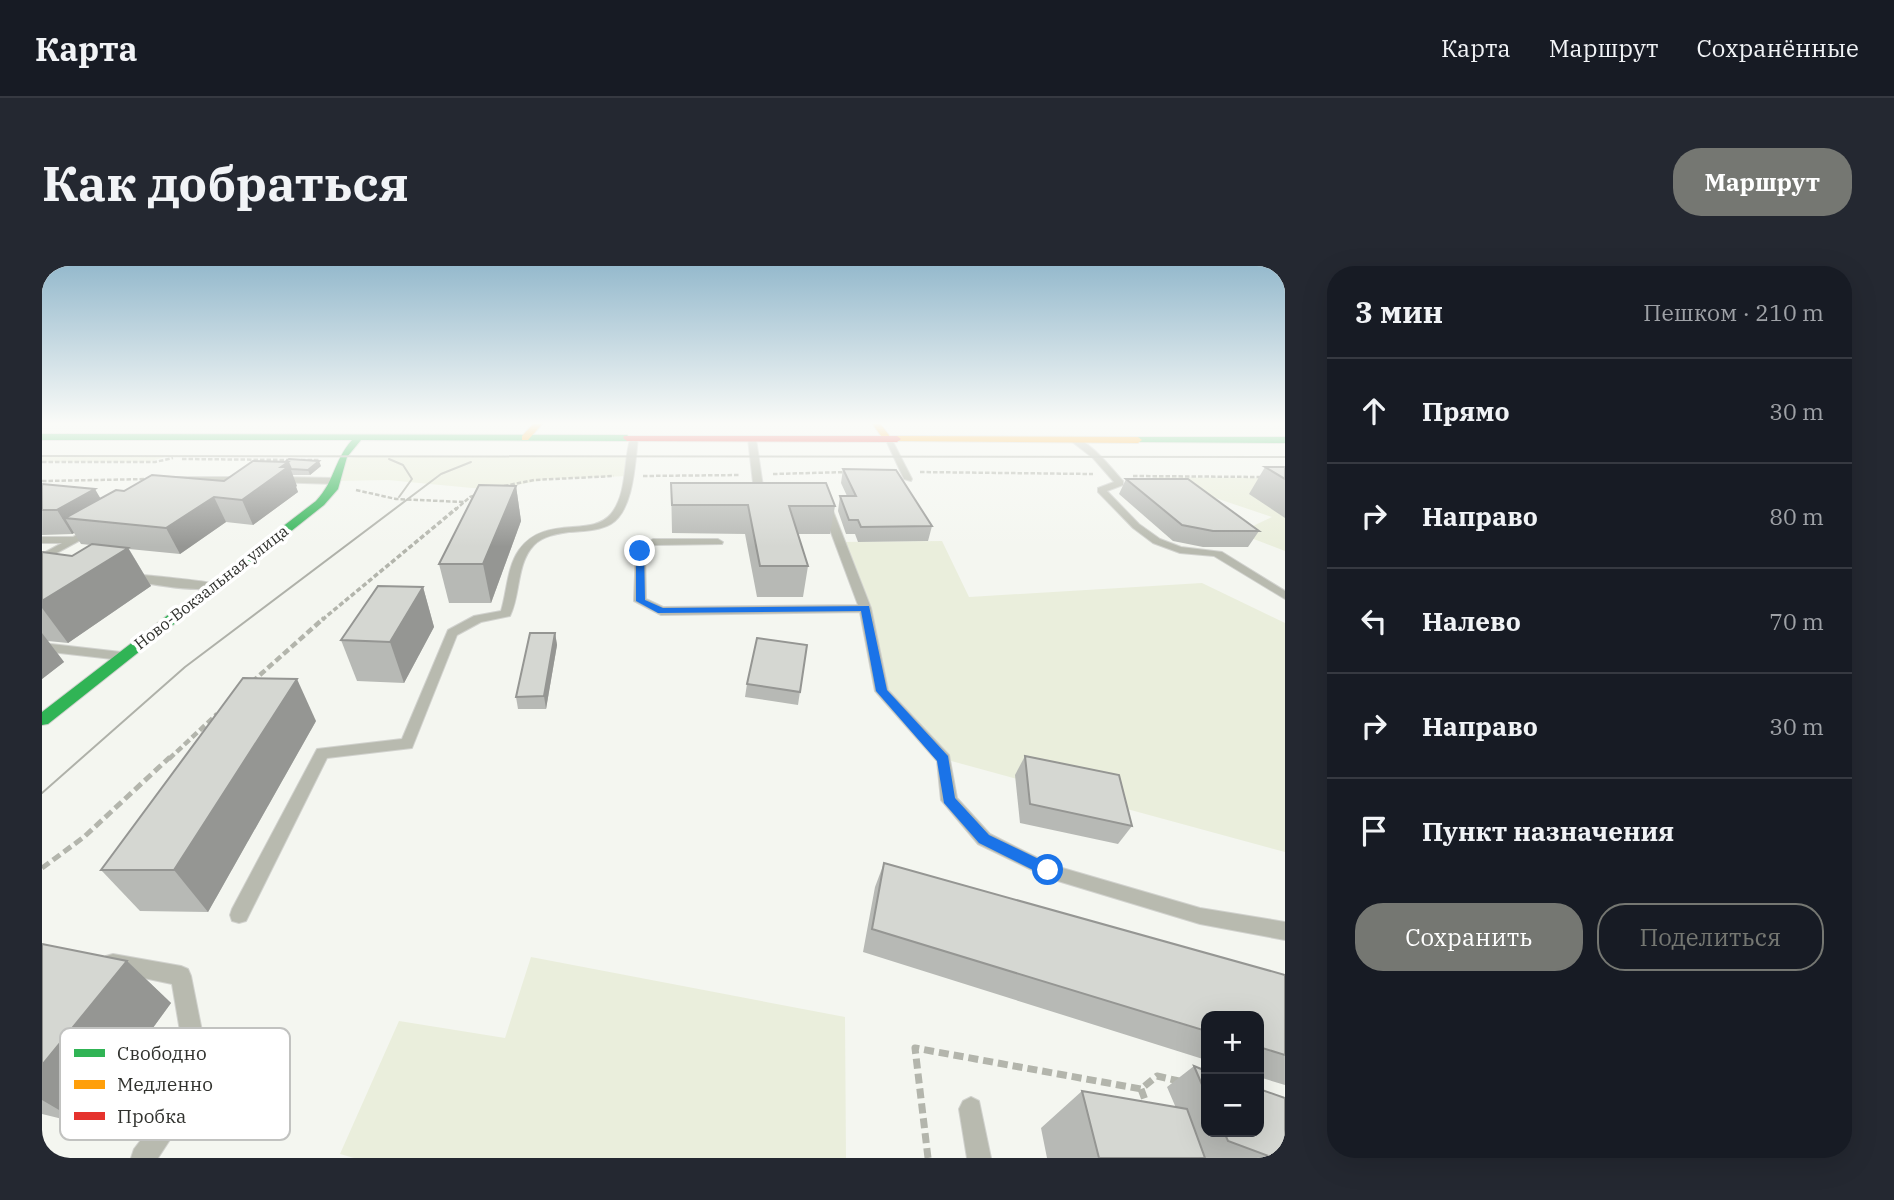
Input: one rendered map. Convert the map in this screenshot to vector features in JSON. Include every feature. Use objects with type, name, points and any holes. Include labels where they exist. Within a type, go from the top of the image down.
[{"type":"main road","name":"Ново-Вокзальная улица","points":[[42,720],[320,503],[339,464]]},
{"type":"lane","points":[[239,915],[322,753],[407,744],[452,633],[478,619],[506,614],[524,552],[537,538],[551,530],[586,528],[610,522],[618,512],[631,464]]},
{"type":"lane","points":[[755,464],[760,501],[774,501]]},
{"type":"lane","points":[[900,464],[906,475]]},
{"type":"lane","points":[[1101,464],[1120,483],[1101,489],[1143,534],[1179,550],[1218,554],[1285,596]]},
{"type":"lane","points":[[177,480],[250,480]]},
{"type":"lane","points":[[264,480],[330,484]]},
{"type":"lane","points":[[814,502],[827,503],[865,608],[881,691],[943,760],[948,800],[984,839],[1048,870],[1200,916],[1285,932]]},
{"type":"lane","points":[[42,558],[108,521]]},
{"type":"lane","points":[[42,540],[75,540]]},
{"type":"lane","points":[[718,542],[653,542],[640,551],[640,601],[662,611],[865,608]]},
{"type":"lane","points":[[114,576],[190,585],[214,584]]},
{"type":"lane","points":[[42,647],[122,657]]},
{"type":"lane","points":[[93,958],[181,976],[190,1028]]},
{"type":"lane","points":[[971,1109],[979,1158]]},
{"type":"lane","points":[[143,1158],[156,1140]]},
{"type":"path","points":[[333,464],[330,484],[396,499],[464,502]]},
{"type":"path","points":[[498,488],[534,480],[856,472]]},
{"type":"path","points":[[906,475],[1272,477]]},
{"type":"path","points":[[42,481],[177,480]]},
{"type":"path","points":[[245,689],[306,633],[464,502],[481,494]]},
{"type":"path","points":[[42,868],[84,837],[225,707]]},
{"type":"path","points":[[928,1158],[915,1048],[1141,1089],[1157,1076],[1186,1083]]},
{"type":"path","points":[[1141,1089],[1150,1112]]},
{"type":"green space","points":[[340,464],[630,464],[629,476],[547,479],[493,490],[388,480],[336,481]]},
{"type":"green space","points":[[1153,477],[1285,478],[1285,551],[1238,533],[1272,517]]},
{"type":"green space","points":[[942,541],[969,597],[1202,583],[1285,623],[1285,852],[944,759],[880,683],[841,542]]},
{"type":"green space","points":[[531,957],[845,1017],[846,1158],[354,1158],[340,1154],[399,1021],[505,1038]]},
{"type":"building","points":[[249,464],[286,464],[281,467],[288,467],[242,500],[214,497],[166,528],[65,518],[116,490],[124,491],[152,475],[224,481]]},
{"type":"building","points":[[289,464],[316,464],[308,470],[291,469]]},
{"type":"building","points":[[1265,467],[1285,467],[1285,479]]},
{"type":"building","points":[[843,469],[896,470],[932,526],[861,527],[858,520],[849,520],[840,496],[856,496]]},
{"type":"building","points":[[1126,479],[1188,479],[1259,531],[1213,531],[1182,525]]},
{"type":"building","points":[[671,483],[826,483],[835,506],[789,506],[808,566],[760,566],[748,505],[672,505]]},
{"type":"building","points":[[42,484],[95,489],[57,510],[42,510]]},
{"type":"building","points":[[479,485],[516,486],[483,564],[439,564]]},
{"type":"building","points":[[92,544],[128,548],[42,601],[42,552],[72,556]]},
{"type":"building","points":[[378,586],[423,587],[390,642],[341,640]]},
{"type":"building","points":[[530,633],[555,633],[544,696],[516,697]]},
{"type":"building","points":[[757,638],[807,645],[800,692],[747,684]]},
{"type":"building","points":[[243,678],[297,679],[174,870],[101,870]]},
{"type":"building","points":[[1025,756],[1119,775],[1132,826],[1030,804]]},
{"type":"building","points":[[884,863],[1285,975],[1285,1055],[1264,1049],[1264,1011],[1201,1011],[1201,1029],[872,929]]},
{"type":"building","points":[[42,944],[127,961],[72,1028],[60,1028],[60,1043],[42,1065]]},
{"type":"building","points":[[1194,1066],[1201,1069],[1201,1082]]},
{"type":"building","points":[[1082,1091],[1187,1109],[1205,1158],[1099,1158]]},
{"type":"building","points":[[1264,1091],[1285,1098],[1285,1158],[1274,1158],[1228,1141],[1226,1137],[1264,1137]]},
{"type":"tram line","points":[[399,497],[412,479],[400,464]]},
{"type":"tram line","points":[[42,793],[185,667],[441,474],[467,464]]},
{"type":"traffic: fast","points":[[42,720],[320,503],[333,489],[341,464]]},
{"type":"route","points":[[640,551],[640,601],[662,611],[865,608],[881,691],[943,760],[948,800],[984,839],[1048,870]]}]
